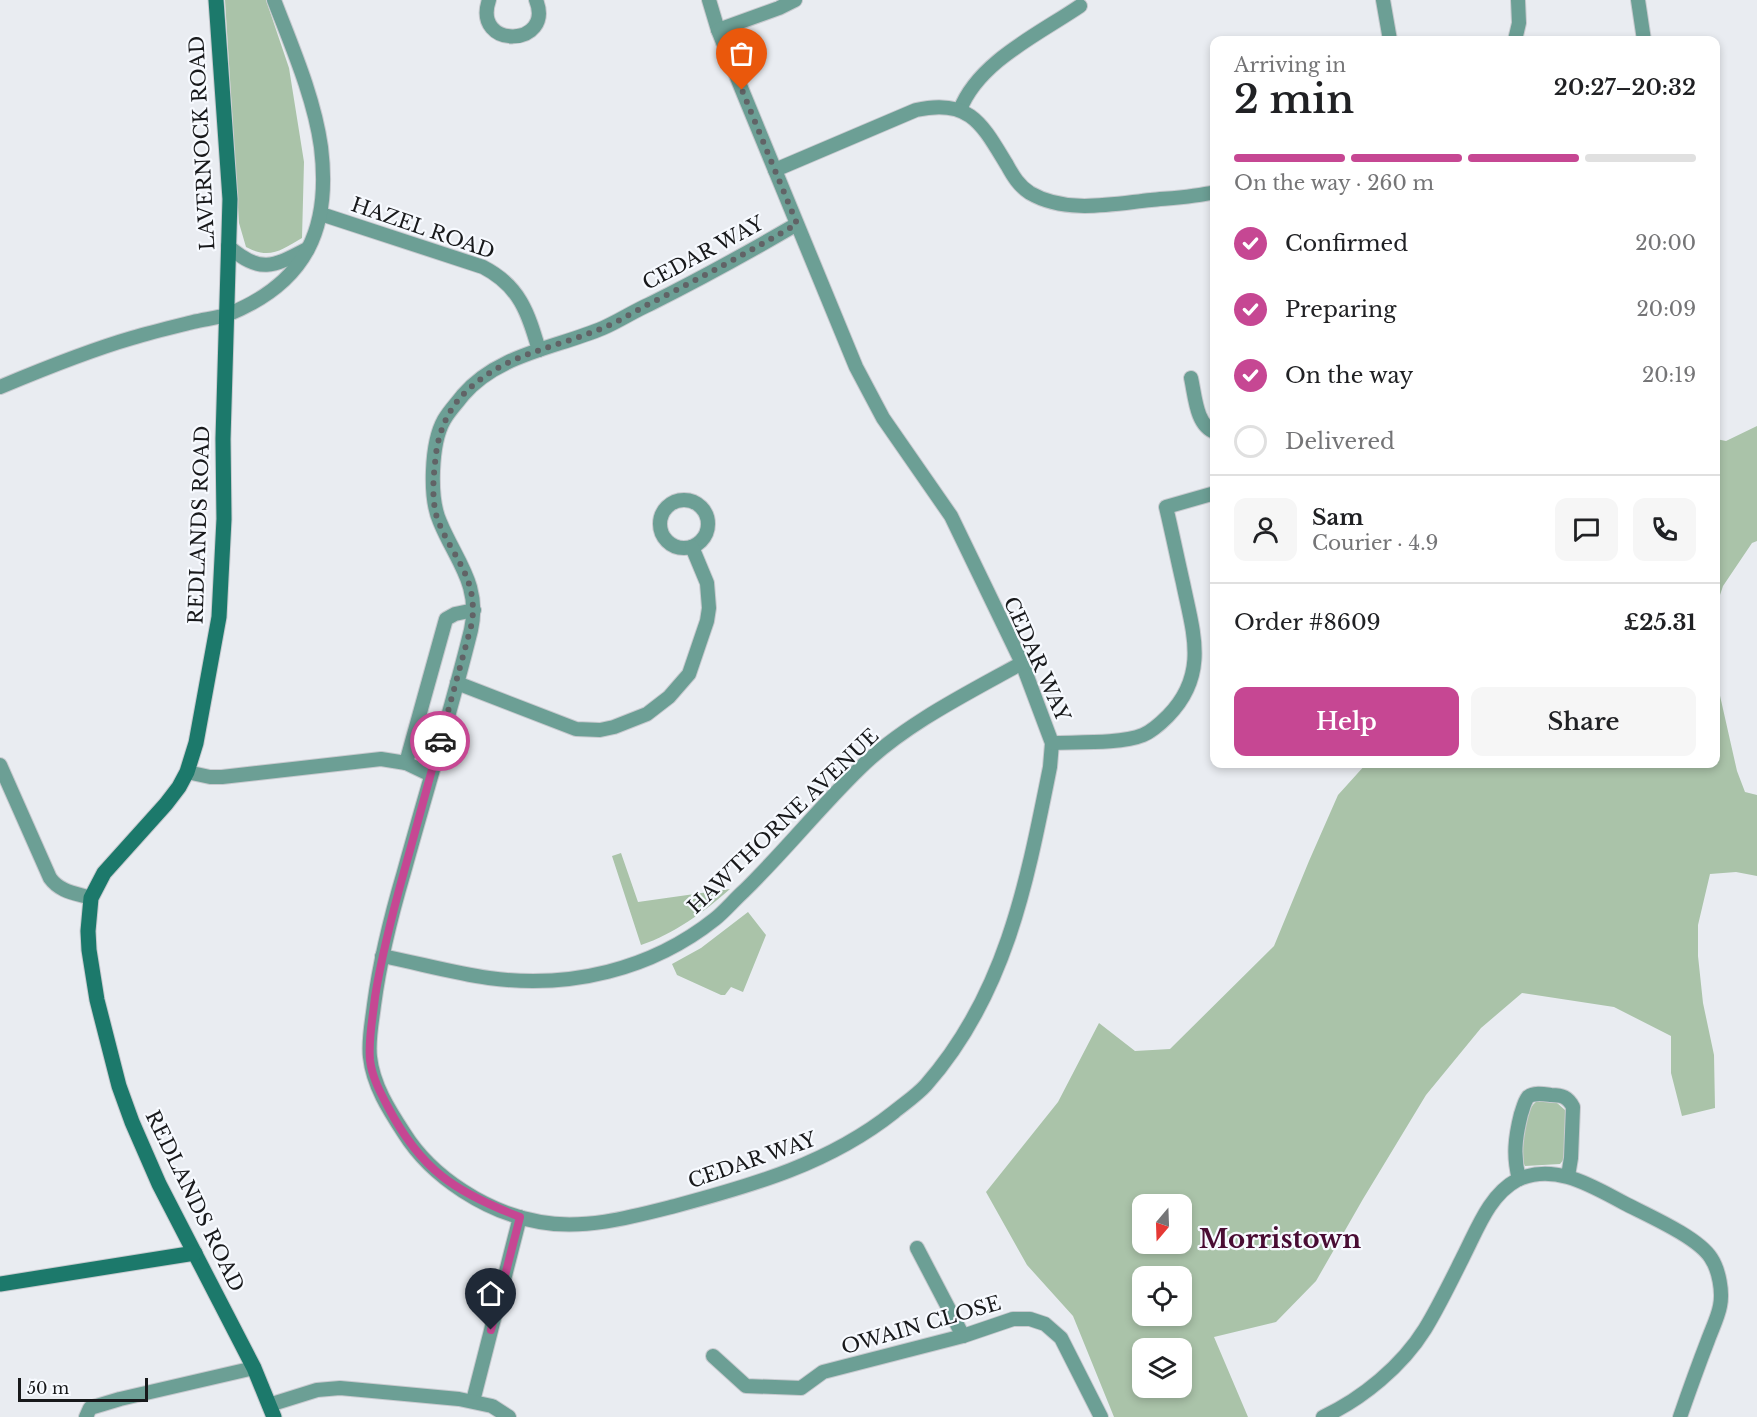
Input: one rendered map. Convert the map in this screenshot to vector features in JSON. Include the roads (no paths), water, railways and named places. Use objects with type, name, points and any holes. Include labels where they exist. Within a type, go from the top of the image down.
[{"type":"main road","name":"LAVERNOCK ROAD","points":[[216,0],[230,199],[227,315]]},
{"type":"main road","name":"REDLANDS ROAD","points":[[227,315],[220,598],[207,688],[194,751],[187,772],[166,804],[104,873],[91,898],[88,915],[89,950],[97,999],[116,1075],[143,1150],[254,1368],[272,1411]]},
{"type":"main road","points":[[0,1284],[195,1253]]},
{"type":"street","points":[[0,387],[108,345],[194,321],[227,315],[282,283],[311,247],[321,214],[323,184],[321,148],[316,120],[274,0]]},
{"type":"street","points":[[489,0],[487,15],[489,23],[501,35],[518,37],[533,28],[539,12],[536,0]]},
{"type":"street","points":[[709,0],[718,30],[797,224]]},
{"type":"street","points":[[718,30],[795,0]]},
{"type":"street","points":[[1383,0],[1389,36]]},
{"type":"street","points":[[1516,36],[1519,23],[1518,0]]},
{"type":"street","points":[[1638,0],[1643,36]]},
{"type":"street","points":[[960,110],[965,96],[986,69],[1080,6]]},
{"type":"street","points":[[775,170],[916,110],[935,106],[960,110],[977,120],[1020,185],[1030,193],[1059,204],[1077,206],[1109,204],[1210,193]]},
{"type":"street","name":"HAZEL ROAD","points":[[321,214],[419,244],[496,273],[508,284],[528,313],[539,350]]},
{"type":"street","name":"CEDAR WAY","points":[[797,224],[856,367],[883,418],[951,516],[1022,663],[1053,743],[1045,793],[1016,916],[997,971],[975,1019],[923,1089],[888,1117],[841,1148],[792,1171],[762,1182],[647,1213],[611,1221],[563,1224],[520,1217],[477,1200],[434,1170],[408,1141],[381,1095],[374,1078],[369,1042],[382,956],[390,921],[457,683],[474,610],[469,580],[437,517],[434,503],[434,466],[438,436],[445,419],[468,389],[506,364],[529,352],[539,350],[606,327],[715,271],[797,224]]},
{"type":"street","points":[[228,246],[244,260],[260,265],[286,260],[311,247]]},
{"type":"street","points":[[1191,378],[1202,424],[1210,431]]},
{"type":"street","points":[[1053,743],[1121,740],[1143,735],[1157,727],[1175,708],[1188,688],[1194,669],[1196,643],[1166,507],[1210,494]]},
{"type":"street","points":[[457,683],[576,729],[600,730],[647,714],[669,697],[689,674],[707,621],[709,608],[707,583],[692,547]]},
{"type":"street","points":[[406,763],[446,620],[455,614],[474,610]]},
{"type":"street","name":"HAWTHORNE AVENUE","points":[[382,956],[488,978],[561,980],[605,974],[663,953],[715,919],[778,858],[860,768],[888,744],[958,697],[1022,663]]},
{"type":"street","points":[[187,772],[210,777],[381,759],[406,763],[431,775]]},
{"type":"street","points":[[0,765],[50,878],[62,890],[91,898]]},
{"type":"street","points":[[1519,1179],[1515,1159],[1515,1141],[1524,1104],[1535,1094],[1562,1095],[1570,1100],[1573,1107],[1568,1176]]},
{"type":"street","points":[[1323,1417],[1337,1411],[1369,1387],[1391,1370],[1409,1351],[1424,1331],[1491,1204],[1507,1186],[1519,1179],[1534,1175],[1568,1176],[1590,1184],[1692,1240],[1708,1252],[1715,1263],[1719,1276],[1720,1306],[1680,1417]]},
{"type":"street","points":[[473,1401],[520,1217]]},
{"type":"street","points":[[917,1248],[963,1336]]},
{"type":"street","name":"OWAIN CLOSE","points":[[713,1356],[746,1386],[801,1388],[823,1372],[963,1336],[1013,1319],[1029,1319],[1045,1324],[1061,1338],[1101,1417]]},
{"type":"street","points":[[86,1417],[90,1408],[120,1399],[254,1368]]},
{"type":"street","points":[[272,1411],[317,1390],[331,1388],[473,1401],[492,1406],[509,1417]]},
{"type":"district","name":"Morristown","points":[[1280,1239]]}]
